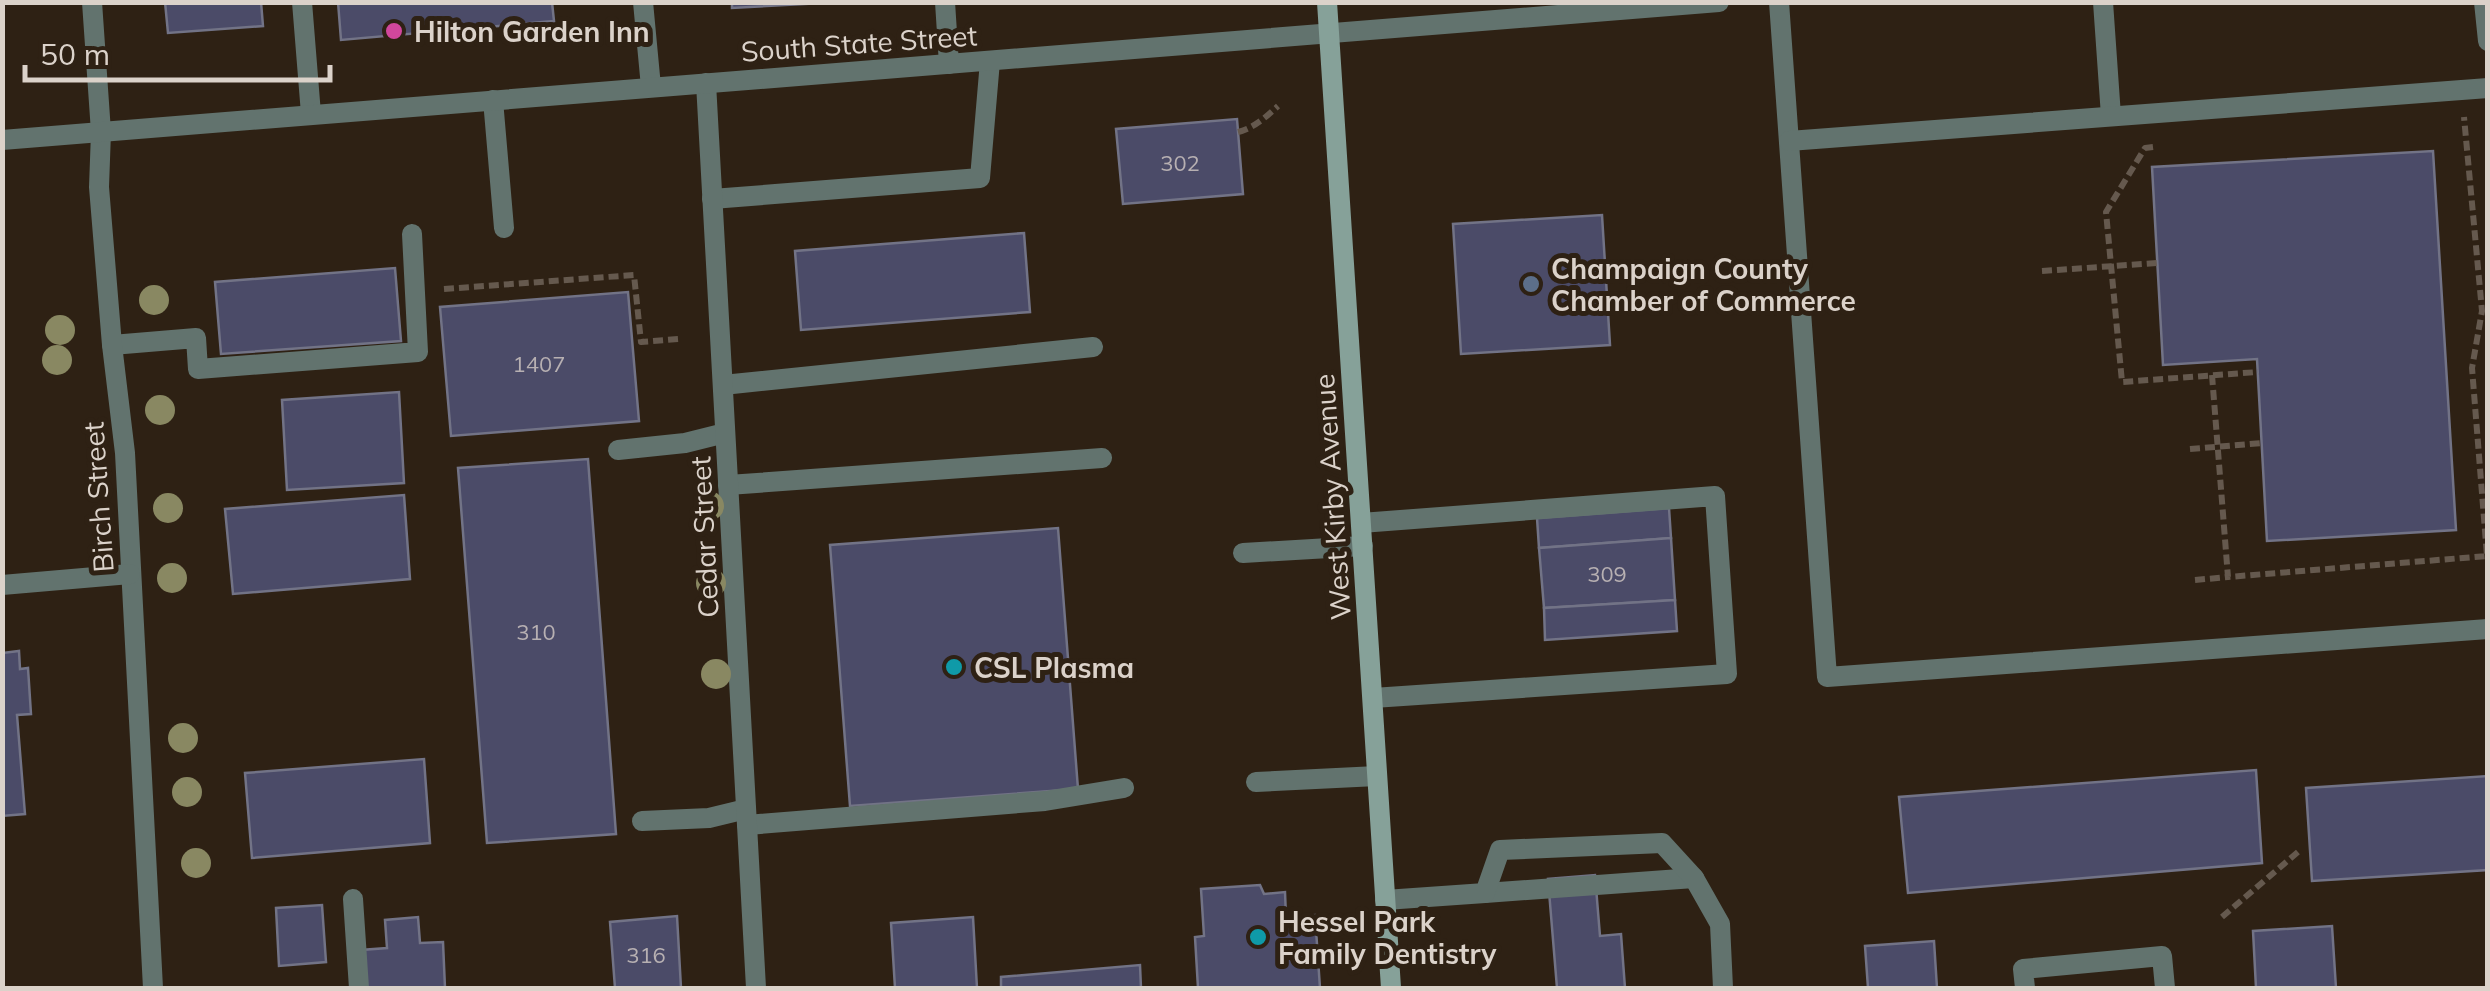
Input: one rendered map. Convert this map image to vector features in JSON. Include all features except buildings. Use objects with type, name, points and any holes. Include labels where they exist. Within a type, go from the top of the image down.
[{"type":"main road","name":"West Kirby Avenue","points":[[1327,2],[1391,988]]},
{"type":"street","name":"Birch Street","points":[[92,2],[101,132],[99,187],[112,345],[126,453],[153,988]]},
{"type":"street","points":[[302,2],[311,114]]},
{"type":"street","points":[[643,2],[651,87]]},
{"type":"street","points":[[945,2],[949,64]]},
{"type":"street","name":"South State Street","points":[[2,140],[1719,2]]},
{"type":"street","points":[[1779,2],[1827,678],[2488,629]]},
{"type":"street","points":[[2102,2],[2110,116]]},
{"type":"street","points":[[2484,2],[2488,41]]},
{"type":"street","points":[[712,199],[980,178],[990,60]]},
{"type":"street","name":"Cedar Street","points":[[706,82],[756,988]]},
{"type":"street","points":[[1789,141],[2488,88]]},
{"type":"street","points":[[492,100],[504,228]]},
{"type":"street","points":[[112,345],[196,338],[198,369],[418,352],[412,234]]},
{"type":"street","points":[[723,386],[1094,347]]},
{"type":"street","points":[[618,450],[685,444],[725,433]]},
{"type":"street","points":[[728,485],[1102,458]]},
{"type":"street","points":[[1362,523],[1715,496],[1726,654],[1727,674],[1373,698]]},
{"type":"street","points":[[1242,553],[1363,546]]},
{"type":"street","points":[[2,584],[130,574]]},
{"type":"street","points":[[1256,782],[1377,776]]},
{"type":"street","points":[[642,822],[1045,800],[1124,788]]},
{"type":"street","points":[[1484,892],[1500,850],[1662,842],[1694,878],[1720,924],[1723,988]]},
{"type":"street","points":[[1385,900],[1694,878]]},
{"type":"street","points":[[353,898],[358,988]]},
{"type":"street","points":[[2025,988],[2023,969],[2162,956],[2165,988]]},
{"type":"path","points":[[1238,132],[1256,124],[1278,106]]},
{"type":"path","points":[[2194,580],[2487,556],[2472,368],[2482,312],[2466,117],[2447,119]]},
{"type":"path","points":[[2164,146],[2146,148],[2106,212],[2122,382],[2258,372]]},
{"type":"path","points":[[2042,271],[2157,263]]},
{"type":"path","points":[[438,290],[634,275],[642,342],[679,339]]},
{"type":"path","points":[[2212,375],[2228,577]]},
{"type":"path","points":[[2190,449],[2262,443]]},
{"type":"path","points":[[2222,917],[2299,851]]},
{"type":"place","name":"Hilton Garden Inn","points":[[394,31]]},
{"type":"place","name":"Champaign County Chamber of Commerce","points":[[1531,284]]},
{"type":"place","name":"CSL Plasma","points":[[954,667]]},
{"type":"place","name":"Hessel Park Family Dentistry","points":[[1258,937]]}]
